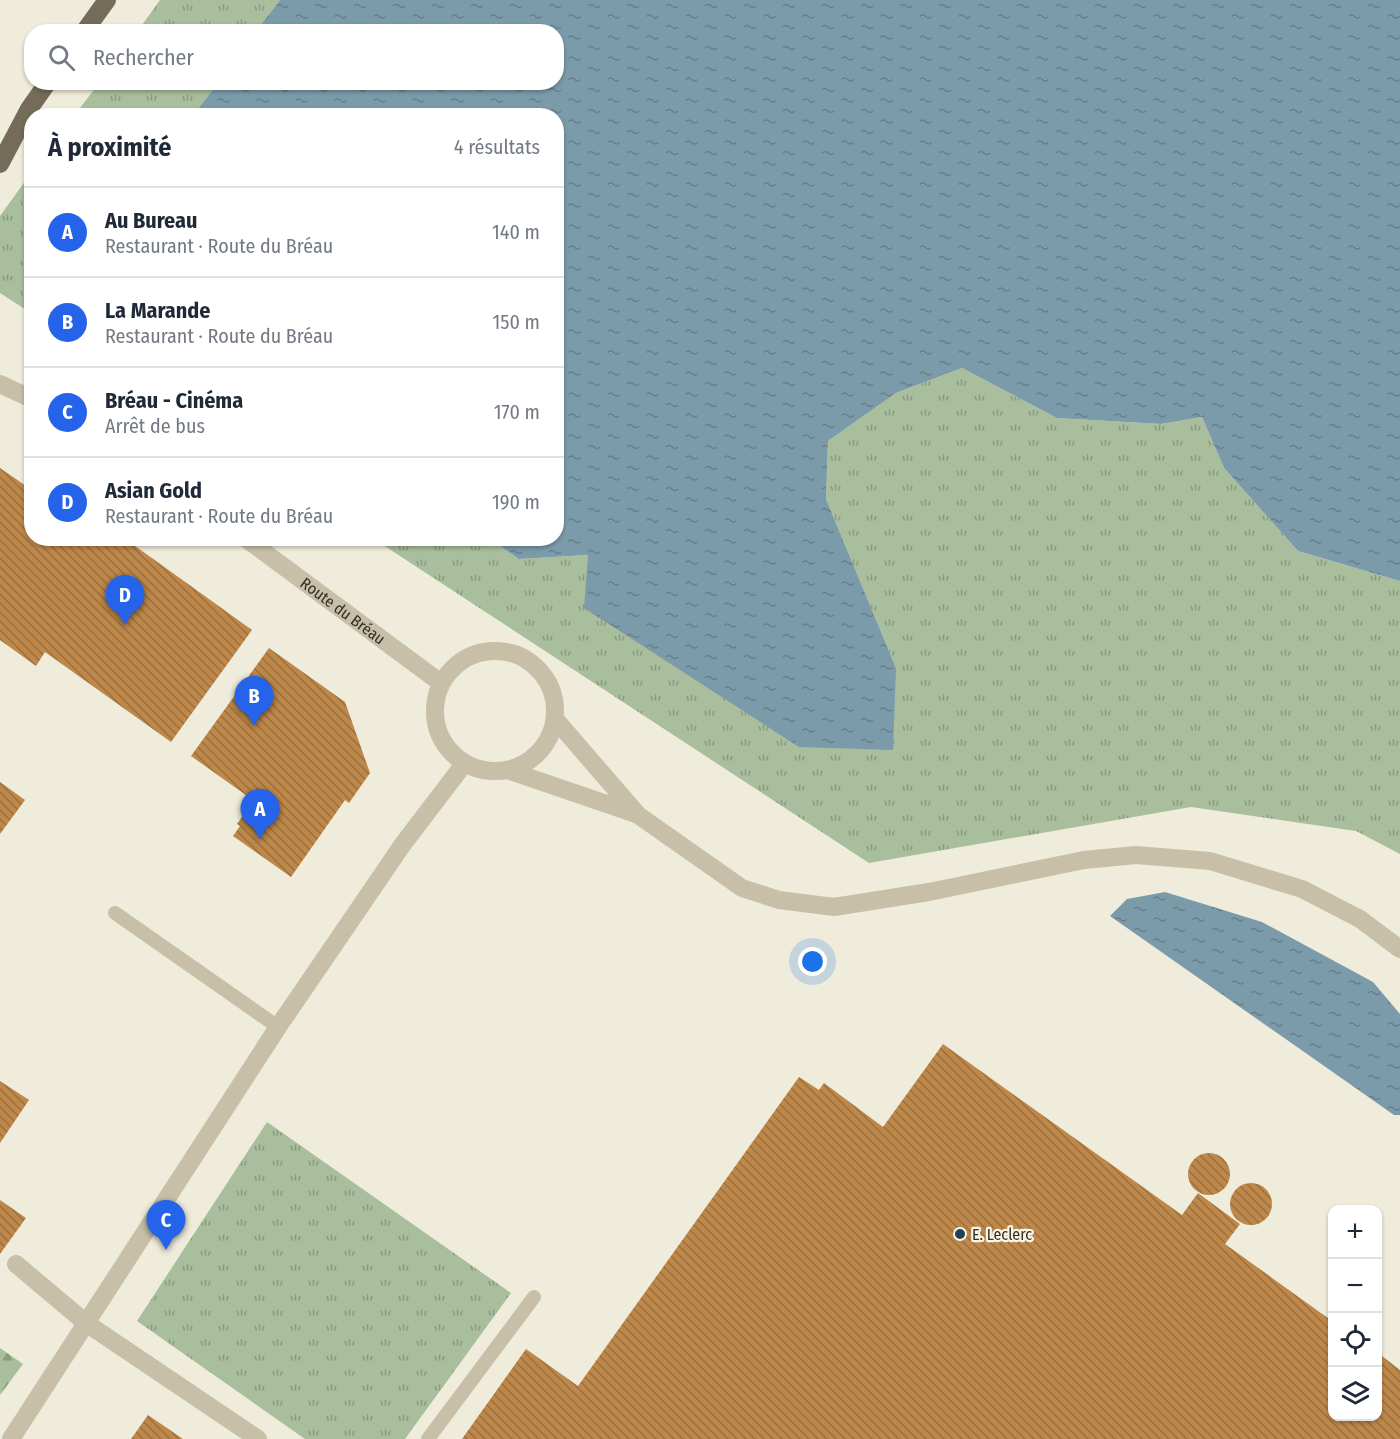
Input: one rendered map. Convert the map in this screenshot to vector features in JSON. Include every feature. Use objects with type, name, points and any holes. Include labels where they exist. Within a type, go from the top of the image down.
[{"type":"main road","points":[[90,24],[107,0]]},
{"type":"main road","points":[[29,108],[42,90]]},
{"type":"main road","points":[[0,135],[24,113]]},
{"type":"main road","points":[[0,164],[24,117]]},
{"type":"street","points":[[0,384],[24,395]]},
{"type":"street","name":"Route du Bréau","points":[[256,546],[441,683]]},
{"type":"street","points":[[492,651],[513,653],[532,663],[546,679],[554,698],[555,719],[550,737],[539,752],[525,764],[507,770],[478,769],[464,764],[450,752],[440,736],[435,719],[435,700],[441,683],[454,666],[472,655],[492,651]]},
{"type":"street","points":[[555,719],[638,815],[742,888],[779,900],[834,907],[929,892],[1084,860],[1136,855],[1210,861],[1302,889],[1360,919],[1400,949]]},
{"type":"street","points":[[11,1439],[278,1027],[403,844],[464,764]]},
{"type":"street","points":[[507,770],[638,815]]},
{"type":"street","points":[[16,1264],[86,1323],[258,1439]]},
{"type":"lane","points":[[115,913],[278,1027]]},
{"type":"lane","points":[[428,1439],[534,1297]]},
{"type":"green space","points":[[160,0],[280,0],[261,24],[143,24]]},
{"type":"green space","points":[[94,90],[213,90],[198,108],[80,108]]},
{"type":"green space","points":[[24,183],[24,308],[0,293],[0,216]]},
{"type":"green space","points":[[962,368],[1057,418],[1161,424],[1202,417],[1224,468],[1298,551],[1400,581],[1400,854],[1356,831],[1191,807],[869,863],[385,546],[500,546],[519,559],[589,555],[896,668],[826,499],[828,441],[896,393]]},
{"type":"green space","points":[[267,1122],[511,1293],[405,1439],[305,1439],[137,1321]]},
{"type":"green space","points":[[0,1348],[23,1364],[0,1395]]},
{"type":"water","points":[[280,0],[1400,0],[1400,581],[1298,551],[1224,468],[1202,417],[1161,424],[1057,418],[962,368],[896,393],[828,441],[826,499],[896,668],[893,750],[799,747],[584,608],[588,555],[519,559],[500,546],[564,546],[564,108],[198,108],[213,90],[564,90],[564,24],[261,24]]},
{"type":"water","points":[[1165,892],[1262,922],[1373,982],[1400,1014],[1400,1115],[1394,1115],[1110,916],[1127,899]]},
{"type":"building","points":[[0,468],[24,484],[24,546],[135,546],[252,630],[171,742],[45,652],[36,666],[0,640]]},
{"type":"building","points":[[269,648],[345,702],[370,773],[349,803],[345,800],[291,877],[233,836],[240,826],[237,824],[249,807],[252,809],[257,803],[191,756]]},
{"type":"building","points":[[0,782],[25,800],[0,834]]},
{"type":"building","name":"E. Leclerc","points":[[943,1044],[1182,1215],[1198,1193],[1240,1224],[1225,1244],[1328,1318],[1328,1421],[1382,1421],[1382,1356],[1400,1370],[1400,1439],[462,1439],[526,1349],[578,1386],[799,1077],[819,1090],[824,1083],[883,1127]]},
{"type":"building","points":[[0,1081],[29,1100],[0,1143]]},
{"type":"building","points":[[1209,1153],[1217,1154],[1224,1159],[1229,1166],[1229,1182],[1224,1189],[1217,1194],[1209,1195],[1201,1194],[1194,1189],[1189,1182],[1188,1174],[1189,1166],[1194,1159],[1201,1154]]},
{"type":"building","points":[[1251,1183],[1259,1184],[1266,1189],[1271,1196],[1271,1212],[1266,1219],[1259,1224],[1251,1225],[1243,1224],[1236,1219],[1231,1212],[1230,1204],[1231,1196],[1236,1189],[1243,1184]]},
{"type":"building","points":[[0,1200],[26,1218],[0,1254]]},
{"type":"building","points":[[148,1415],[183,1439],[131,1439]]},
{"type":"place","name":"Asian Gold","points":[[125,625]]},
{"type":"place","name":"La Marande","points":[[254,726]]},
{"type":"place","name":"Au Bureau","points":[[260,839]]},
{"type":"place","name":"E. Leclerc","points":[[960,1234]]},
{"type":"place","name":"Bréau - Cinéma","points":[[166,1250]]}]
